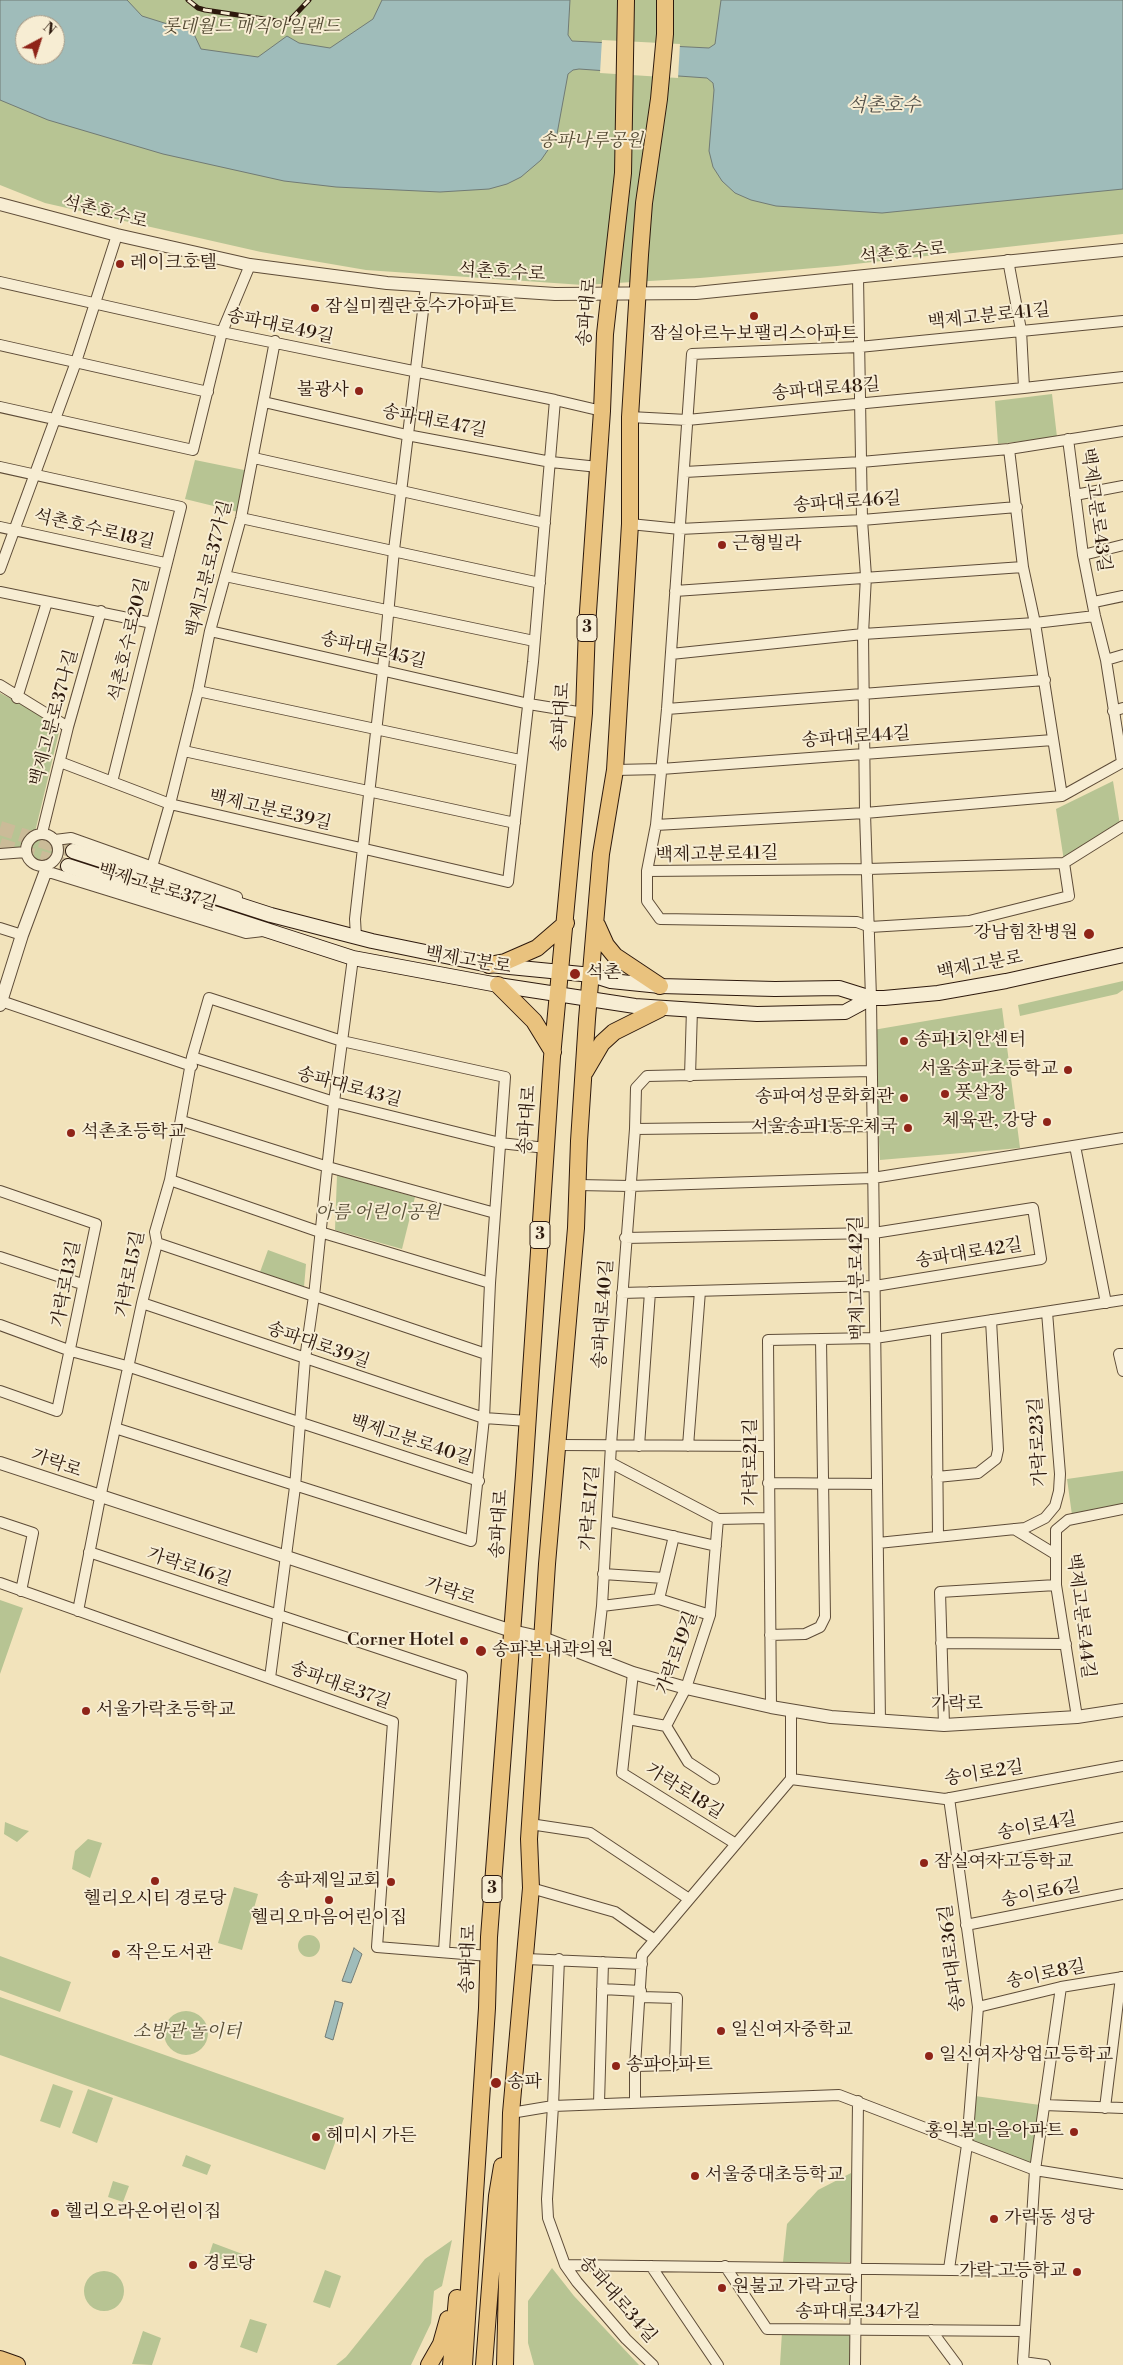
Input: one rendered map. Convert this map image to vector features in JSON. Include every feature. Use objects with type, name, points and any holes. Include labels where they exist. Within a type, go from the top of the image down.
[{"type":"main road","name":"송파대로","points":[[478,2148],[489,1956],[546,1148],[584,713],[587,626],[609,294],[622,173],[626,0]]},
{"type":"main road","name":"3","points":[[484,2365],[497,2196],[511,2112],[526,1959],[531,1888],[530,1824],[547,1564],[559,1445],[578,1185],[579,1141],[589,999],[601,854],[615,770],[630,524],[630,417],[644,203],[659,98],[665,34],[665,0]]},
{"type":"main road","name":"백제고분로","points":[[73,851],[271,915],[356,937],[489,965],[592,975],[611,981],[660,986],[775,990],[839,988],[871,998],[938,993],[1006,981],[1123,955]]},
{"type":"main road","name":"백제고분로","points":[[68,866],[353,958],[498,985],[660,1009],[692,1009],[757,1014],[845,1012],[871,998]]},
{"type":"main road","points":[[596,920],[606,945],[615,956],[660,986]]},
{"type":"main road","points":[[489,965],[506,962],[537,948],[566,923]]},
{"type":"main road","points":[[498,985],[534,1021],[542,1031],[553,1052]]},
{"type":"main road","points":[[584,1074],[602,1043],[614,1032],[660,1009]]},
{"type":"main road","points":[[505,2365],[507,2348],[511,2112]]},
{"type":"main road","name":"3","points":[[464,2365],[478,2148]]},
{"type":"main road","points":[[451,2365],[468,2174],[478,2148]]},
{"type":"main road","points":[[429,2365],[441,2344],[458,2288]]},
{"type":"main road","points":[[507,2348],[516,2365]]},
{"type":"main road","points":[[0,2359],[17,2365]]},
{"type":"street","name":"석촌호수로","points":[[0,204],[117,236],[250,265],[308,274],[426,286],[555,294],[696,294],[1008,260],[1123,250]]},
{"type":"street","name":"석촌호수로18길","points":[[0,569],[16,530],[54,419],[76,362],[117,236]]},
{"type":"street","points":[[1008,260],[1021,330],[1024,388]]},
{"type":"street","points":[[0,407],[193,450],[222,332],[250,265]]},
{"type":"street","points":[[858,276],[862,520],[866,576],[863,634],[866,753],[865,814],[871,998]]},
{"type":"street","name":"송파대로49길","points":[[0,282],[222,332],[555,400],[602,412]]},
{"type":"street","points":[[356,937],[355,919],[383,670],[400,490],[426,286]]},
{"type":"street","name":"백제고분로41길","points":[[687,420],[692,354],[859,347],[1123,321]]},
{"type":"street","name":"백제고분로37가길","points":[[152,867],[184,751],[210,631],[241,518],[275,342]]},
{"type":"street","points":[[0,345],[208,392]]},
{"type":"street","name":"송파대로48길","points":[[630,417],[687,420],[1123,377]]},
{"type":"street","points":[[184,751],[516,823],[520,760],[529,704],[555,400]]},
{"type":"street","name":"송파대로47길","points":[[264,402],[407,434],[551,462],[598,467]]},
{"type":"street","points":[[647,871],[656,825],[667,709],[685,472],[687,420]]},
{"type":"street","points":[[685,472],[861,462],[1009,449],[1123,431]]},
{"type":"street","name":"백제고분로43길","points":[[1068,439],[1083,554],[1094,602],[1095,616],[1118,709],[1123,762]]},
{"type":"street","points":[[1009,449],[1024,567],[1045,680],[1062,796],[1123,762]]},
{"type":"street","points":[[254,458],[544,523]]},
{"type":"street","points":[[0,467],[35,473]]},
{"type":"street","name":"석촌호수로20길","points":[[35,473],[180,507],[112,782]]},
{"type":"street","points":[[1075,495],[1123,486]]},
{"type":"street","name":"송파대로46길","points":[[630,524],[680,529],[862,520],[1017,507]]},
{"type":"street","points":[[241,518],[540,583]]},
{"type":"street","name":"석촌호수로18길","points":[[0,527],[165,563]]},
{"type":"street","points":[[1083,554],[1123,545]]},
{"type":"street","points":[[675,591],[866,576],[1024,567]]},
{"type":"street","points":[[225,576],[534,641]]},
{"type":"street","points":[[0,592],[101,611],[152,623]]},
{"type":"street","points":[[1094,602],[1123,596]]},
{"type":"street","points":[[18,698],[47,602]]},
{"type":"street","name":"백제고분로37나길","points":[[42,834],[68,727],[101,611]]},
{"type":"street","points":[[671,654],[863,634],[1035,623],[1095,616]]},
{"type":"street","name":"송파대로45길","points":[[210,631],[529,704],[584,713]]},
{"type":"street","points":[[1106,660],[1123,655]]},
{"type":"street","points":[[667,709],[1045,680]]},
{"type":"street","points":[[0,685],[18,698],[40,709],[68,727]]},
{"type":"street","points":[[198,691],[520,760]]},
{"type":"street","name":"송파대로44길","points":[[615,770],[661,769],[1053,740]]},
{"type":"street","points":[[60,762],[170,804]]},
{"type":"street","name":"백제고분로41길","points":[[656,825],[865,814],[1062,796]]},
{"type":"street","name":"백제고분로39길","points":[[170,804],[362,850],[508,882],[516,823]]},
{"type":"street","points":[[1064,864],[1123,826]]},
{"type":"street","points":[[1,998],[46,869],[58,855],[55,840],[42,834],[32,837],[28,842],[26,852],[32,862],[46,869]]},
{"type":"street","name":"백제고분로37길","points":[[55,840],[71,838],[255,904],[271,915]]},
{"type":"street","points":[[0,854],[26,852]]},
{"type":"street","name":"백제고분로41길","points":[[1064,864],[1069,896],[969,921],[870,927],[856,922],[660,918],[647,901],[647,871],[868,869],[1064,864]]},
{"type":"street","name":"백제고분로37길","points":[[46,869],[52,873],[246,932],[267,931]]},
{"type":"street","points":[[0,928],[22,935]]},
{"type":"street","points":[[270,1678],[295,1487],[305,1359],[314,1296],[334,1102],[353,958]]},
{"type":"street","name":"송파대로43길","points":[[1,998],[192,1061],[334,1102],[500,1143],[546,1148]]},
{"type":"street","points":[[192,1061],[209,998],[342,1041],[506,1077],[490,1283],[479,1481]]},
{"type":"street","name":"백제고분로42길","points":[[871,998],[880,1721]]},
{"type":"street","points":[[690,1076],[692,1009]]},
{"type":"street","name":"가락로15길","points":[[100,1498],[130,1367],[142,1303],[157,1243],[156,1232],[170,1180],[192,1061]]},
{"type":"street","points":[[630,1186],[635,1129],[636,1088],[647,1076],[871,1071]]},
{"type":"street","points":[[182,1121],[328,1167],[496,1213]]},
{"type":"street","points":[[635,1129],[873,1126]]},
{"type":"street","points":[[578,1185],[630,1186],[873,1178],[1123,1138]]},
{"type":"street","points":[[1076,1146],[1106,1303]]},
{"type":"street","points":[[170,1180],[320,1232],[490,1283]]},
{"type":"street","name":"송파대로40길","points":[[611,1445],[630,1186]]},
{"type":"street","name":"가락로13길","points":[[0,1191],[96,1224],[57,1411],[0,1391]]},
{"type":"street","name":"송파대로42길","points":[[622,1292],[875,1286],[1041,1259],[1033,1208],[874,1233],[626,1238]]},
{"type":"street","points":[[157,1243],[486,1354]]},
{"type":"street","points":[[0,1257],[82,1284]]},
{"type":"street","points":[[688,1446],[700,1291]]},
{"type":"street","points":[[639,1446],[650,1292]]},
{"type":"street","name":"가락로21길","points":[[771,1707],[768,1340],[876,1338],[1123,1300]]},
{"type":"street","name":"송파대로39길","points":[[142,1303],[484,1418],[528,1421]]},
{"type":"street","name":"가락로23길","points":[[878,1543],[1025,1528],[1045,1518],[1055,1506],[1059,1491],[1047,1312]]},
{"type":"street","points":[[937,1477],[978,1472],[996,1459],[998,1450],[991,1320]]},
{"type":"street","points":[[0,1325],[71,1351]]},
{"type":"street","points":[[936,1329],[938,1537]]},
{"type":"street","points":[[770,1636],[805,1634],[820,1627],[825,1617],[820,1339]]},
{"type":"street","name":"가락로13길","points":[[71,1351],[130,1367]]},
{"type":"street","points":[[1123,1354],[1119,1354],[1123,1371]]},
{"type":"street","name":"백제고분로40길","points":[[115,1428],[295,1487],[471,1541],[479,1481],[130,1367]]},
{"type":"street","points":[[559,1445],[768,1446]]},
{"type":"street","name":"가락로17길","points":[[596,1658],[602,1606],[611,1445]]},
{"type":"street","points":[[611,1463],[718,1520],[768,1518]]},
{"type":"street","name":"가락로","points":[[0,1464],[512,1631],[543,1638],[633,1673],[686,1688],[771,1707],[831,1718],[944,1725],[1077,1717],[1123,1710]]},
{"type":"street","points":[[768,1483],[877,1484]]},
{"type":"street","points":[[78,1612],[100,1498]]},
{"type":"street","name":"백제고분로44길","points":[[1077,1717],[1056,1585],[1054,1554],[1056,1530],[1068,1520],[1123,1510]]},
{"type":"street","name":"가락로19길","points":[[666,1726],[686,1688],[710,1615],[718,1520]]},
{"type":"street","points":[[607,1521],[716,1546]]},
{"type":"street","points":[[0,1522],[33,1533],[21,1591]]},
{"type":"street","points":[[1014,1529],[1054,1554]]},
{"type":"street","name":"가락로19길","points":[[659,1600],[674,1536]]},
{"type":"street","name":"가락로16길","points":[[89,1552],[462,1676],[444,1951]]},
{"type":"street","name":"가락로17길","points":[[603,1574],[664,1578]]},
{"type":"street","name":"송파대로37길","points":[[0,1583],[393,1722],[377,1946],[489,1956]]},
{"type":"street","points":[[944,1725],[940,1592],[1056,1585]]},
{"type":"street","points":[[602,1606],[659,1600],[710,1615]]},
{"type":"street","points":[[941,1643],[1066,1644]]},
{"type":"street","name":"가락로18길","points":[[633,1673],[622,1772],[736,1844]]},
{"type":"street","points":[[635,2102],[635,2066],[642,1955],[791,1779],[791,1711]]},
{"type":"street","points":[[628,1719],[666,1726],[688,1762],[714,1779]]},
{"type":"street","name":"송이로2길","points":[[791,1779],[949,1798],[1123,1766]]},
{"type":"street","name":"송파대로36길","points":[[949,1798],[978,2007],[967,2145],[949,2269]]},
{"type":"street","points":[[530,1824],[590,1833],[689,1899]]},
{"type":"street","name":"송이로4길","points":[[957,1859],[1123,1827]]},
{"type":"street","points":[[531,1888],[615,1912],[655,1940]]},
{"type":"street","name":"송이로6길","points":[[966,1925],[1123,1894]]},
{"type":"street","points":[[526,1959],[642,1964]]},
{"type":"street","name":"송파대로34길","points":[[559,1959],[547,2199],[548,2218],[565,2264],[598,2309],[653,2365]]},
{"type":"street","points":[[599,2103],[604,1962]]},
{"type":"street","name":"송이로8길","points":[[978,2007],[1061,1987],[1122,1977],[1105,2108]]},
{"type":"street","points":[[1045,2365],[1022,2362],[1035,2170],[1061,1987]]},
{"type":"street","points":[[602,1989],[677,1998],[675,2065],[635,2066]]},
{"type":"street","points":[[511,2112],[553,2106],[599,2103],[839,2095],[1035,2170],[1123,2184]]},
{"type":"street","points":[[855,2365],[858,2101]]},
{"type":"street","points":[[1044,2105],[1123,2108]]},
{"type":"street","points":[[565,2264],[1028,2271]]},
{"type":"street","points":[[651,2266],[718,2365]]},
{"type":"street","name":"송파대로34가길","points":[[725,2266],[767,2329],[1024,2331]]},
{"type":"street","points":[[931,2330],[957,2365]]},
{"type":"green space","name":"송파나루공원","points":[[0,0],[1123,0],[1123,234],[837,266],[700,278],[583,285],[366,270],[261,252],[45,203],[0,185]]},
{"type":"green space","points":[[1052,394],[1057,437],[998,444],[995,401]]},
{"type":"green space","points":[[195,460],[249,471],[238,512],[185,499]]},
{"type":"green space","points":[[0,693],[39,713],[60,728],[35,832],[22,840],[19,851],[0,851]]},
{"type":"green space","points":[[1113,781],[1120,825],[1064,861],[1056,809]]},
{"type":"green space","points":[[42,838],[50,841],[53,849],[50,857],[42,860],[34,857],[31,849],[34,841]]},
{"type":"green space","points":[[1123,981],[1123,990],[1117,994],[1020,1016],[1018,1005]]},
{"type":"green space","points":[[1002,1008],[1020,1148],[880,1160],[873,1030]]},
{"type":"green space","name":"아름 어린이공원","points":[[337,1175],[415,1197],[402,1249],[335,1230]]},
{"type":"green space","points":[[268,1250],[306,1264],[304,1287],[260,1272]]},
{"type":"green space","points":[[1123,1471],[1123,1506],[1072,1515],[1067,1479]]},
{"type":"green space","points":[[0,1600],[23,1608],[0,1674]]},
{"type":"green space","points":[[5,1822],[29,1831],[17,1842],[4,1834]]},
{"type":"green space","points":[[88,1839],[102,1843],[90,1878],[72,1869],[75,1851]]},
{"type":"green space","points":[[234,1887],[258,1894],[242,1950],[218,1943]]},
{"type":"green space","points":[[309,1935],[317,1938],[320,1946],[317,1954],[309,1957],[301,1954],[298,1946],[301,1938]]},
{"type":"green space","points":[[0,1956],[71,1982],[60,2012],[0,1990]]},
{"type":"green space","points":[[0,1997],[344,2118],[325,2170],[0,2055]]},
{"type":"green space","name":"소방관 놀이터","points":[[182,2011],[190,2011],[202,2017],[208,2033],[202,2049],[190,2055],[182,2055],[170,2049],[164,2037],[164,2029],[170,2017]]},
{"type":"green space","points":[[53,2084],[73,2091],[60,2128],[40,2121]]},
{"type":"green space","points":[[88,2089],[113,2098],[97,2143],[72,2133]]},
{"type":"green space","points":[[975,2096],[1040,2105],[1033,2165],[971,2140]]},
{"type":"green space","points":[[186,2155],[211,2165],[207,2175],[182,2166]]},
{"type":"green space","points":[[851,2173],[851,2262],[783,2262],[787,2224],[818,2190]]},
{"type":"green space","points":[[113,2181],[129,2186],[123,2202],[108,2197]]},
{"type":"green space","points":[[452,2240],[442,2286],[434,2291],[431,2323],[411,2365],[336,2365],[346,2357],[425,2259]]},
{"type":"green space","points":[[213,2243],[245,2255],[241,2267],[209,2255]]},
{"type":"green space","points":[[552,2268],[574,2296],[639,2365],[534,2365],[528,2343],[528,2301]]},
{"type":"green space","points":[[325,2270],[341,2276],[330,2308],[313,2302]]},
{"type":"green space","points":[[104,2271],[118,2277],[124,2291],[118,2305],[104,2311],[90,2305],[84,2291],[90,2277]]},
{"type":"green space","points":[[250,2319],[267,2324],[257,2353],[240,2347]]},
{"type":"green space","points":[[143,2331],[161,2338],[152,2365],[132,2364]]},
{"type":"green space","points":[[782,2332],[852,2332],[851,2365],[780,2365]]},
{"type":"water","name":"석촌호수","points":[[0,0],[127,0],[142,16],[193,32],[201,49],[258,57],[287,36],[299,43],[330,48],[373,19],[382,0],[570,0],[568,35],[572,41],[709,48],[715,44],[721,0],[1123,0],[1123,189],[882,213],[776,206],[751,200],[735,193],[722,181],[713,167],[709,151],[714,90],[713,83],[707,78],[579,69],[573,70],[568,74],[557,134],[541,160],[521,177],[507,184],[489,189],[440,192],[336,187],[284,181],[163,154],[48,120],[0,100]]},
{"type":"water","points":[[354,1948],[362,1954],[351,1983],[342,1981]]},
{"type":"water","points":[[335,2001],[343,2003],[333,2040],[325,2037]]},
{"type":"pier","points":[[602,40],[680,44],[678,78],[600,73]]},
{"type":"tunnel","points":[[0,828],[73,851]]},
{"type":"tunnel","points":[[0,845],[68,866]]},
{"type":"railway","points":[[188,0],[198,8],[205,10],[284,22],[292,18],[309,0]]},
{"type":"place","name":"레이크호텔","points":[[120,264]]},
{"type":"place","name":"잠실미켈란호수가아파트","points":[[315,308]]},
{"type":"place","name":"잠실아르누보팰리스아파트","points":[[754,316]]},
{"type":"place","name":"불광사","points":[[359,391]]},
{"type":"place","name":"근형빌라","points":[[722,545]]},
{"type":"place","name":"강남힘찬병원","points":[[1089,934]]},
{"type":"place","name":"석촌","points":[[575,974]]},
{"type":"place","name":"송파1치안센터","points":[[904,1041]]},
{"type":"place","name":"서울송파초등학교","points":[[1068,1070]]},
{"type":"place","name":"풋살장","points":[[945,1094]]},
{"type":"place","name":"송파여성문화회관","points":[[904,1098]]},
{"type":"place","name":"체육관, 강당","points":[[1047,1122]]},
{"type":"place","name":"서울송파1동우체국","points":[[908,1128]]},
{"type":"place","name":"석촌초등학교","points":[[71,1133]]},
{"type":"place","name":"Corner Hotel","points":[[464,1641]]},
{"type":"place","name":"송파본내과의원","points":[[481,1651]]},
{"type":"place","name":"서울가락초등학교","points":[[86,1711]]},
{"type":"place","name":"잠실여자고등학교","points":[[924,1863]]},
{"type":"place","name":"헬리오시티 경로당","points":[[155,1881]]},
{"type":"place","name":"송파제일교회","points":[[391,1882]]},
{"type":"place","name":"헬리오마음어린이집","points":[[329,1900]]},
{"type":"place","name":"작은도서관","points":[[116,1954]]},
{"type":"place","name":"일신여자중학교","points":[[721,2031]]},
{"type":"place","name":"일신여자상업고등학교","points":[[929,2056]]},
{"type":"place","name":"송파아파트","points":[[616,2066]]},
{"type":"place","name":"송파","points":[[496,2083]]},
{"type":"place","name":"홍익봄마을아파트","points":[[1074,2132]]},
{"type":"place","name":"헤미시 가든","points":[[316,2137]]},
{"type":"place","name":"서울중대초등학교","points":[[695,2176]]},
{"type":"place","name":"헬리오라온어린이집","points":[[55,2213]]},
{"type":"place","name":"가락동 성당","points":[[994,2219]]},
{"type":"place","name":"경로당","points":[[193,2265]]},
{"type":"place","name":"가락 고등학교","points":[[1077,2272]]},
{"type":"place","name":"원불교 가락교당","points":[[722,2288]]},
{"type":"park label","name":"롯데월드 매직아일랜드","points":[[251,28]]}]
